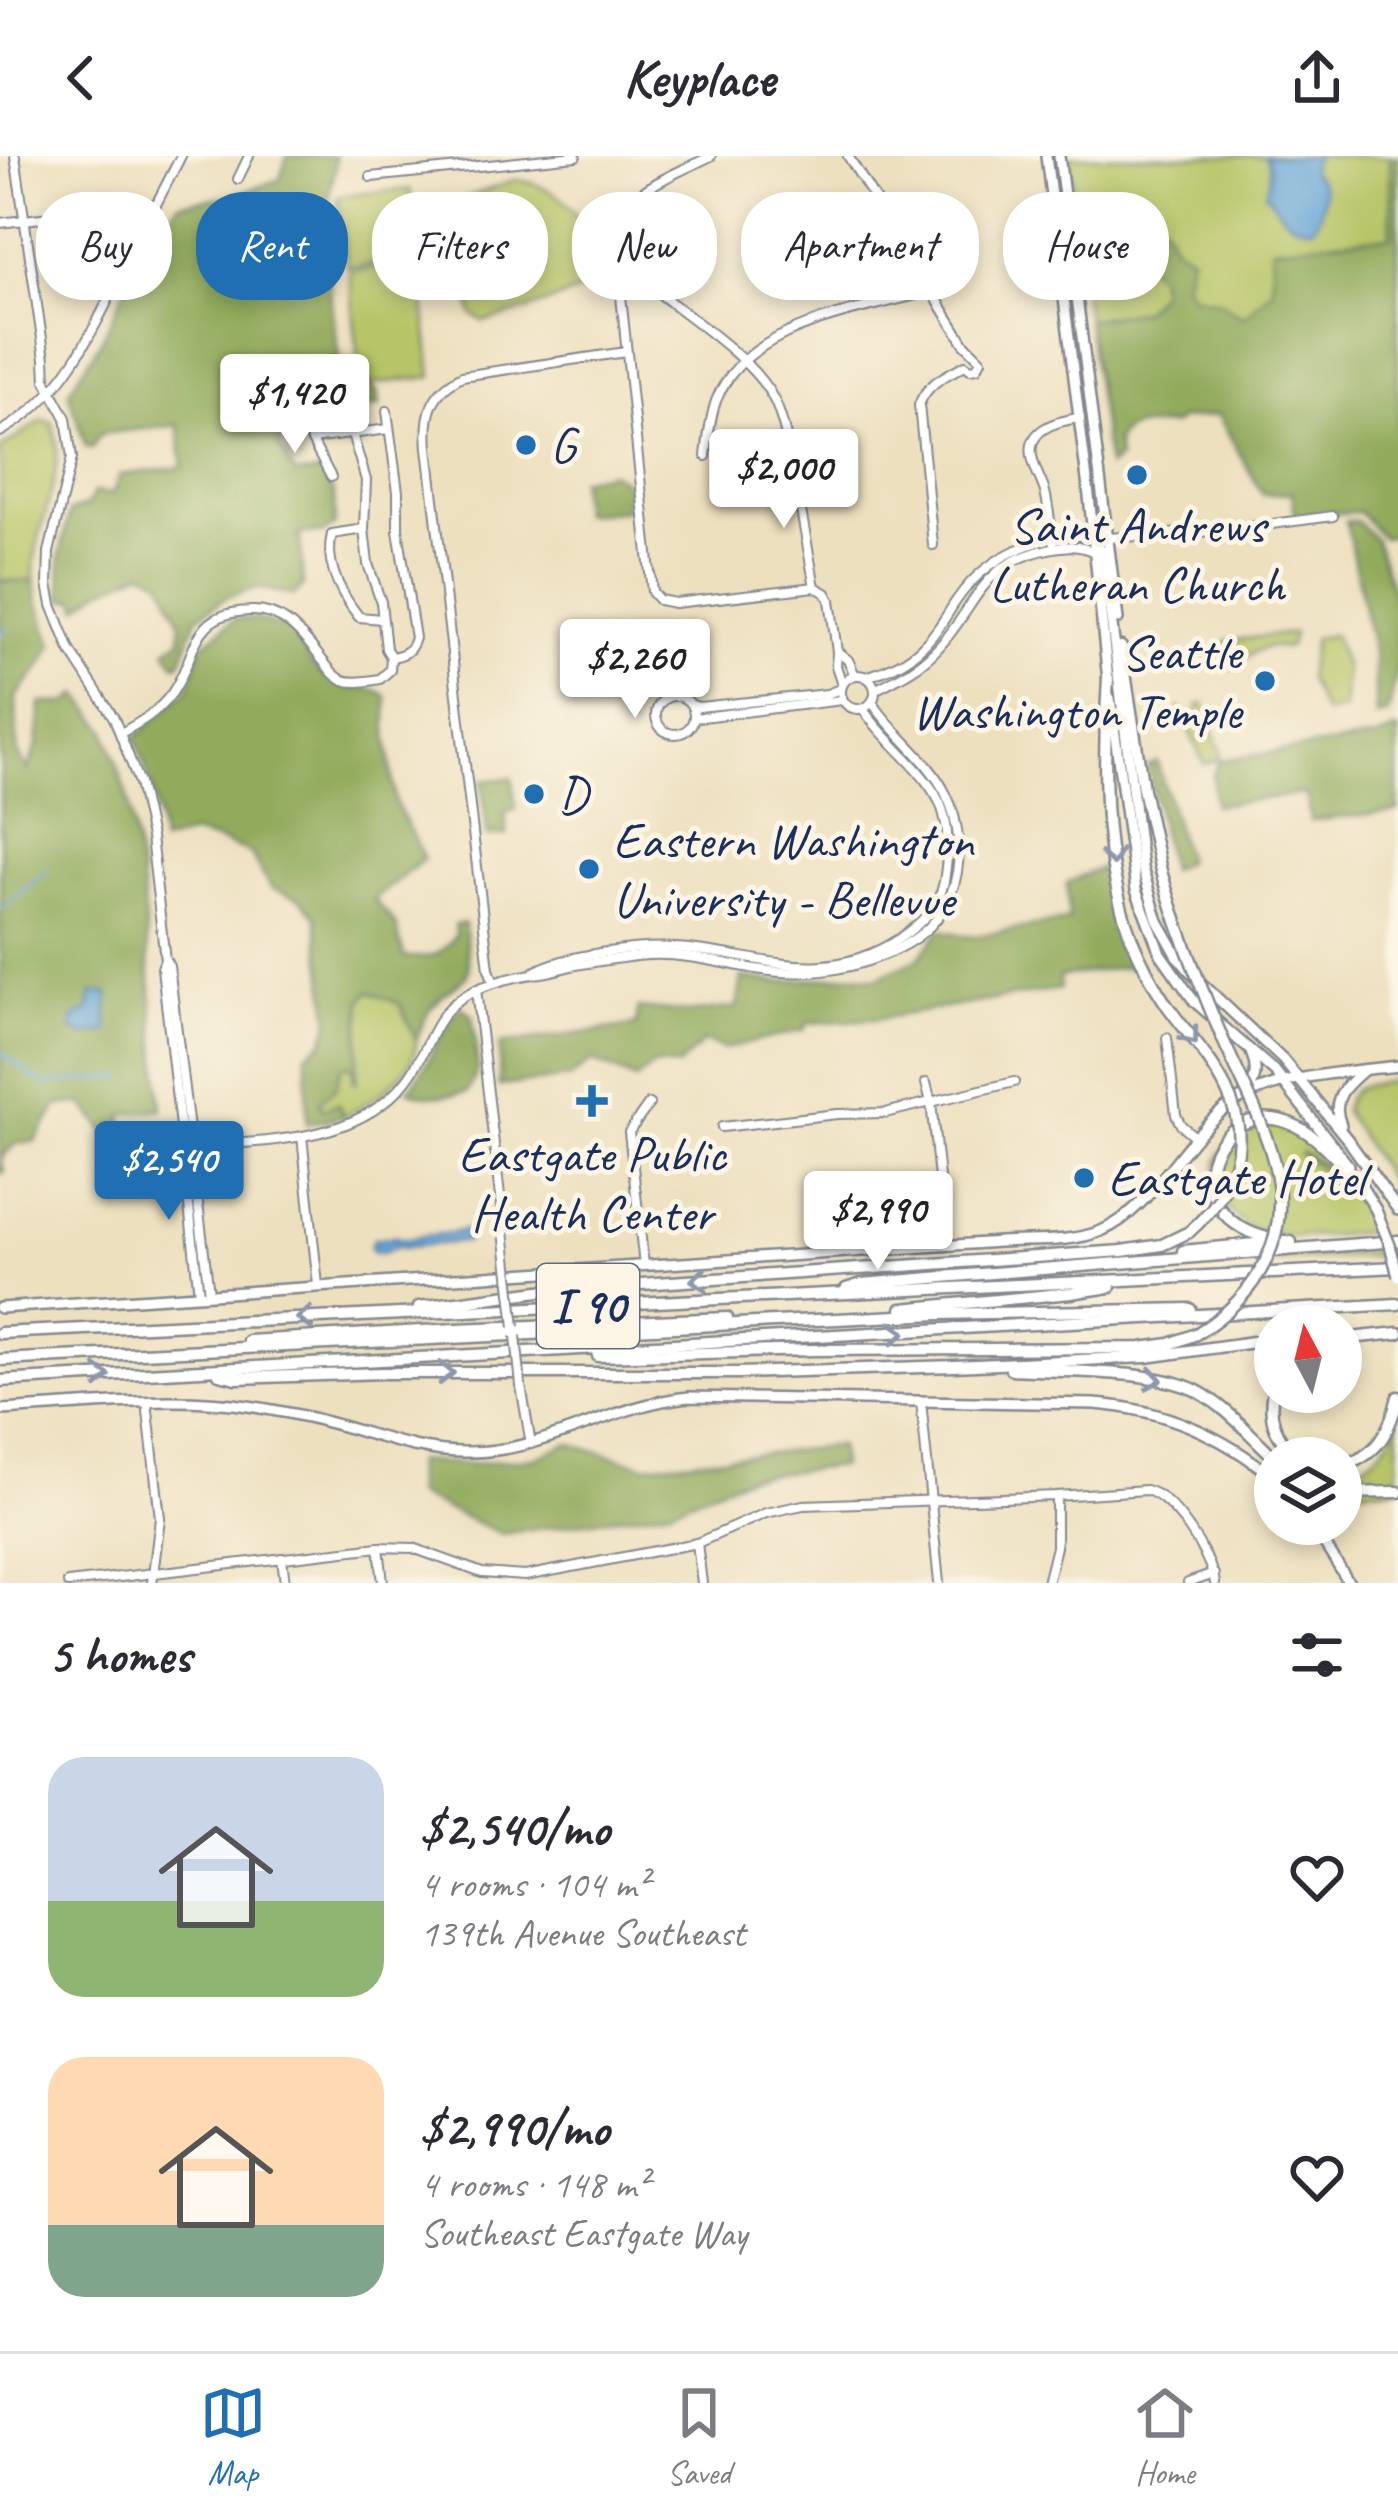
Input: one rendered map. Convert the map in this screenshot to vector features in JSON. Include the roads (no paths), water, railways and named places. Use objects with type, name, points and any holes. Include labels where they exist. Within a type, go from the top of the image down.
[{"type":"highway","points":[[444,1357],[1123,1349],[1170,1344],[1196,1334],[1234,1306],[1256,1279],[1273,1244],[1279,1191],[1269,1147],[1194,970],[1161,871],[1121,647]]},
{"type":"highway","points":[[352,1316],[539,1291],[1122,1251],[1162,1245],[1190,1232],[1219,1203],[1232,1177],[1238,1152],[1237,1118],[1225,1085],[1164,1001],[1131,938],[1109,832],[1105,740],[1114,681]]},
{"type":"highway","points":[[1292,1241],[1247,1232],[1216,1205],[1210,1184],[1212,1160],[1232,1131],[1252,1121],[1286,1122],[1313,1136],[1360,1183]]},
{"type":"highway","points":[[824,1296],[862,1285],[1398,1241]]},
{"type":"highway","points":[[1066,1266],[1227,1245],[1365,1243]]},
{"type":"highway","name":"I 90","points":[[0,1333],[1398,1267]]},
{"type":"highway","points":[[540,1330],[918,1308],[1071,1293],[1136,1280]]},
{"type":"highway","name":"I 90","points":[[1362,1306],[1398,1304]]},
{"type":"highway","points":[[0,1356],[962,1314],[1254,1309]]},
{"type":"highway","name":"I 90","points":[[0,1381],[1254,1312]]},
{"type":"highway","points":[[1362,1335],[1392,1334]]},
{"type":"highway","points":[[204,1370],[236,1378],[737,1373],[1146,1357],[1254,1342]]},
{"type":"highway","points":[[953,1366],[1172,1382],[1209,1398],[1254,1440]]},
{"type":"highway","points":[[1362,1459],[1388,1430],[1398,1396]]},
{"type":"highway","points":[[1362,1493],[1395,1494]]},
{"type":"main road","points":[[1046,156],[1108,538],[1121,647],[1114,681]]},
{"type":"main road","points":[[1059,156],[1094,552],[1146,887],[1165,934],[1188,968],[1217,1001],[1268,1045],[1397,1207]]},
{"type":"main road","points":[[1094,539],[1103,553],[1136,890],[1153,940],[1194,1001],[1240,1038],[1285,1084],[1360,1183],[1390,1245],[1398,1281]]},
{"type":"main road","points":[[1240,1038],[1256,1067],[1253,1084],[1242,1099]]},
{"type":"main road","points":[[0,1308],[1072,1237],[1105,1229],[1132,1210],[1196,1137],[1242,1099],[1298,1080],[1398,1066]]},
{"type":"main road","points":[[1348,1140],[1337,1117],[1337,1100],[1364,1070]]},
{"type":"main road","points":[[0,1410],[146,1402],[250,1406],[452,1452],[531,1444],[624,1410],[670,1399],[1095,1404],[1141,1410],[1205,1432],[1254,1463]]},
{"type":"main road","points":[[1325,1545],[1349,1583]]},
{"type":"street","points":[[15,156],[46,381],[65,418],[72,458],[49,552],[48,584],[70,650],[121,734],[147,814],[165,960],[170,966],[204,1294]]},
{"type":"street","points":[[162,192],[181,156]]},
{"type":"street","points":[[238,179],[250,156]]},
{"type":"street","points":[[434,156],[436,171]]},
{"type":"street","points":[[371,177],[576,156]]},
{"type":"street","points":[[711,156],[632,198],[619,212],[614,239],[651,586],[659,600],[675,604],[815,587],[830,600],[841,691],[850,709],[863,709],[872,702],[875,690],[927,659],[943,643],[996,573],[1053,543],[1094,552]]},
{"type":"street","points":[[848,156],[870,192]]},
{"type":"street","points":[[0,223],[36,218]]},
{"type":"street","points":[[0,432],[52,392],[75,362],[108,300]]},
{"type":"street","points":[[667,300],[764,384],[775,401],[790,452]]},
{"type":"street","points":[[706,456],[715,403],[744,362],[792,329],[898,300]]},
{"type":"street","points":[[938,300],[964,343],[981,360],[974,369],[965,365]]},
{"type":"street","points":[[964,343],[965,365]]},
{"type":"street","points":[[494,983],[426,420],[436,395],[462,376],[626,352]]},
{"type":"street","points":[[933,545],[919,405],[929,387],[965,365]]},
{"type":"street","points":[[387,411],[398,530],[415,638],[404,656],[391,657]]},
{"type":"street","points":[[1053,543],[1044,488],[1031,457],[1033,445],[1037,433],[1047,425],[1085,417]]},
{"type":"street","points":[[306,421],[331,477]]},
{"type":"street","points":[[311,439],[389,429]]},
{"type":"street","points":[[121,734],[149,718],[167,699],[196,638],[225,615],[254,610],[280,616],[342,680],[380,679],[390,670],[381,602],[368,564],[366,480],[352,434]]},
{"type":"street","points":[[793,467],[815,587]]},
{"type":"street","points":[[692,705],[694,718],[686,730],[675,734],[661,727],[656,716],[660,704],[671,696],[699,707],[827,694],[841,691],[861,676],[900,664],[921,649],[969,584],[995,560],[1021,547],[1084,535],[1094,539],[1226,530],[1333,517]]},
{"type":"street","points":[[364,529],[332,534],[333,568],[337,584],[359,617],[382,619]]},
{"type":"street","points":[[837,652],[875,690]]},
{"type":"street","points":[[694,718],[841,691]]},
{"type":"street","points":[[186,1148],[302,1136],[347,1124],[374,1110],[418,1065],[446,1009],[494,983],[656,955],[779,972],[814,972],[877,959],[920,936],[939,917],[953,887],[959,863],[955,824],[946,794],[932,773],[872,702]]},
{"type":"street","points":[[532,973],[573,957],[676,947],[780,965],[822,964],[876,953],[912,930],[932,911],[942,889],[948,856],[943,812],[922,776],[863,709]]},
{"type":"street","points":[[476,989],[531,1444]]},
{"type":"street","points":[[1167,1038],[1176,1115],[1196,1137]]},
{"type":"street","points":[[722,1127],[885,1113],[1014,1082]]},
{"type":"street","points":[[926,1083],[946,1245]]},
{"type":"street","points":[[644,1265],[629,1132],[649,1104]]},
{"type":"street","points":[[302,1136],[318,1285]]},
{"type":"street","points":[[921,1401],[939,1583]]},
{"type":"street","points":[[146,1402],[160,1518],[153,1578]]},
{"type":"street","points":[[68,1583],[153,1578],[379,1547],[413,1548],[465,1569],[512,1577],[697,1543],[784,1508],[1146,1490],[1156,1492],[1204,1550],[1214,1578],[1188,1583]]},
{"type":"street","points":[[1047,1583],[1056,1546],[1056,1496]]},
{"type":"street","points":[[697,1543],[702,1583]]},
{"type":"street","points":[[379,1547],[383,1583]]},
{"type":"street","points":[[282,1558],[285,1583]]},
{"type":"water","points":[[1265,156],[1317,156],[1311,169],[1324,196],[1313,227],[1289,221],[1265,193],[1270,174]]},
{"type":"water","points":[[92,993],[108,993],[108,1032],[83,1035],[72,1030],[74,1018],[89,1010]]},
{"type":"water","points":[[464,1230],[470,1234],[468,1241],[399,1246],[381,1253],[370,1247],[374,1239],[407,1240]]},
{"type":"waterway","points":[[0,635],[7,627]]},
{"type":"waterway","points":[[0,909],[48,871]]},
{"type":"waterway","points":[[0,1052],[43,1084],[124,1077]]},
{"type":"place","name":"G","points":[[526,445]]},
{"type":"place","name":"Saint Andrews Lutheran Church","points":[[1137,475]]},
{"type":"place","name":"Seattle Washington Temple","points":[[1265,681]]},
{"type":"place","name":"D","points":[[534,794]]},
{"type":"place","name":"Eastern Washington University - Bellevue","points":[[589,869]]},
{"type":"place","name":"Eastgate Public Health Center","points":[[592,1101]]},
{"type":"place","name":"Eastgate Hotel","points":[[1084,1178]]}]
